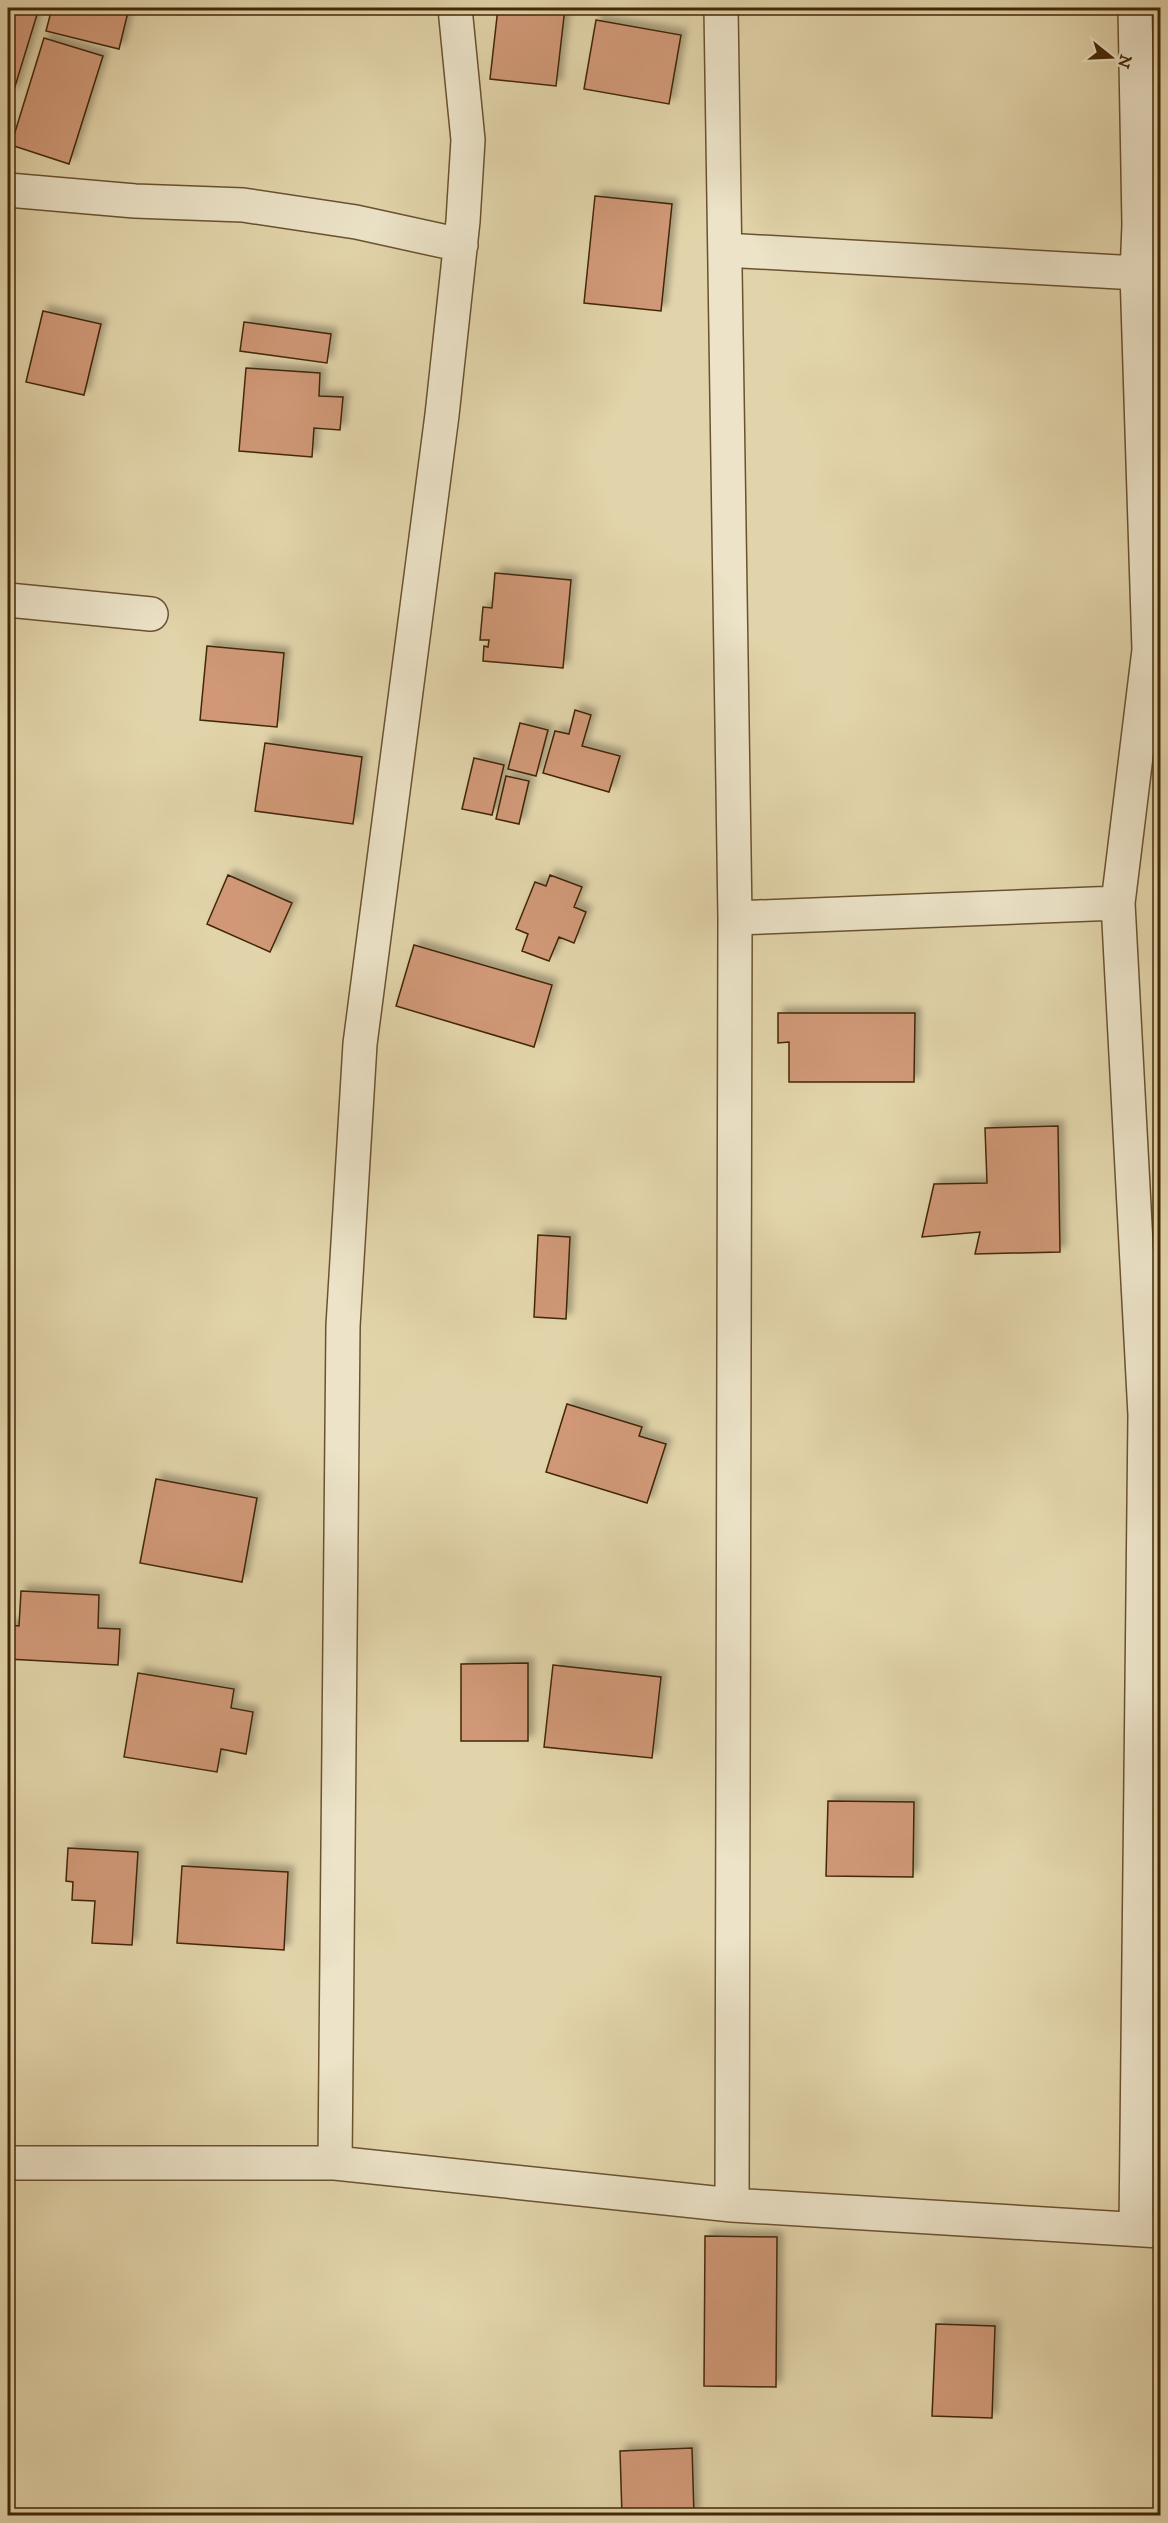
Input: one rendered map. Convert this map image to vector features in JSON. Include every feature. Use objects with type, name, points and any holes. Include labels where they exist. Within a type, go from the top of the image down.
[{"type":"street","points":[[335,2163],[343,1326],[360,1044],[442,416],[461,245],[468,140],[455,8]]},
{"type":"street","points":[[721,8],[735,918],[732,2205]]},
{"type":"street","points":[[8,2163],[335,2163],[732,2205],[1148,2230],[1144,1415],[1118,903],[1155,652],[1137,273],[1150,227],[1135,8]]},
{"type":"street","points":[[8,190],[135,201],[243,205],[356,222],[461,245]]},
{"type":"street","points":[[725,250],[1137,273]]},
{"type":"street","points":[[8,600],[151,614]]},
{"type":"street","points":[[735,918],[1118,903]]},
{"type":"building","points":[[8,8],[39,8],[13,93],[8,92]]},
{"type":"building","points":[[52,8],[110,8],[128,12],[119,49],[46,31]]},
{"type":"building","points":[[498,8],[565,8],[556,86],[490,79]]},
{"type":"building","points":[[596,20],[681,35],[669,104],[584,89]]},
{"type":"building","points":[[44,38],[103,56],[69,164],[11,145]]},
{"type":"building","points":[[595,196],[672,204],[661,311],[584,303]]},
{"type":"building","points":[[43,311],[101,324],[84,395],[26,382]]},
{"type":"building","points":[[244,322],[331,334],[327,363],[240,351]]},
{"type":"building","points":[[246,368],[320,373],[319,396],[343,397],[340,430],[314,428],[312,457],[239,451]]},
{"type":"building","points":[[495,573],[571,580],[563,668],[483,661],[484,646],[488,647],[489,640],[480,640],[483,607],[492,608]]},
{"type":"building","points":[[207,646],[284,653],[277,727],[200,720]]},
{"type":"building","points":[[575,710],[591,715],[582,746],[620,756],[609,792],[543,773],[555,731],[569,734]]},
{"type":"building","points":[[520,723],[548,730],[536,776],[508,769]]},
{"type":"building","points":[[265,743],[362,757],[353,824],[255,811]]},
{"type":"building","points":[[474,758],[504,765],[492,815],[462,809]]},
{"type":"building","points":[[506,776],[529,781],[519,824],[496,819]]},
{"type":"building","points":[[228,875],[292,903],[270,952],[207,924]]},
{"type":"building","points":[[550,875],[582,887],[574,907],[586,912],[574,943],[559,937],[549,961],[522,951],[528,934],[516,929],[535,882],[546,886]]},
{"type":"building","points":[[414,945],[552,985],[534,1047],[396,1006]]},
{"type":"building","points":[[778,1013],[915,1013],[914,1082],[789,1082],[789,1042],[778,1043]]},
{"type":"building","points":[[1058,1126],[1060,1252],[975,1254],[980,1232],[922,1237],[934,1184],[987,1183],[985,1128]]},
{"type":"building","points":[[538,1235],[570,1237],[566,1319],[534,1317]]},
{"type":"building","points":[[567,1404],[642,1427],[639,1436],[666,1444],[647,1503],[546,1472]]},
{"type":"building","points":[[156,1479],[257,1498],[242,1582],[140,1563]]},
{"type":"building","points":[[21,1591],[99,1595],[98,1628],[120,1629],[118,1665],[8,1659],[8,1625],[19,1626]]},
{"type":"building","points":[[528,1663],[528,1741],[461,1741],[461,1664]]},
{"type":"building","points":[[553,1665],[661,1677],[652,1758],[544,1747]]},
{"type":"building","points":[[138,1673],[234,1689],[231,1708],[253,1712],[246,1754],[221,1749],[217,1772],[124,1757]]},
{"type":"building","points":[[828,1801],[914,1802],[913,1877],[826,1876]]},
{"type":"building","points":[[68,1848],[138,1852],[132,1945],[92,1943],[95,1901],[72,1900],[73,1882],[66,1881]]},
{"type":"building","points":[[182,1866],[288,1872],[284,1950],[177,1943]]},
{"type":"building","points":[[705,2236],[777,2237],[776,2387],[704,2386]]},
{"type":"building","points":[[936,2324],[995,2326],[992,2418],[932,2416]]},
{"type":"building","points":[[692,2448],[694,2515],[622,2516],[620,2451]]}]
